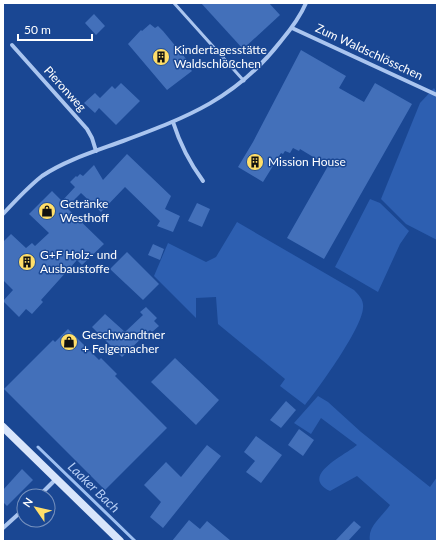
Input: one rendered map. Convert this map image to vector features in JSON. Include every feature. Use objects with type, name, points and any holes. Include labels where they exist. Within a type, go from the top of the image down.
[{"type":"main road","points":[[3,427],[120,541]]},
{"type":"street","points":[[3,214],[42,177],[60,166],[173,122],[214,102],[244,81],[263,64],[292,28],[306,3]]},
{"type":"street","name":"Zum Waldschlösschen","points":[[292,28],[437,95]]},
{"type":"street","name":"Pieronweg","points":[[12,45],[87,129],[92,138],[96,151]]},
{"type":"street","points":[[173,122],[180,143],[190,164],[203,181]]},
{"type":"street","points":[[47,488],[57,479]]},
{"type":"street","points":[[3,528],[16,516]]},
{"type":"lane","points":[[174,3],[244,81]]},
{"type":"shaded area","points":[[434,88],[437,93],[437,240],[406,224],[381,199],[420,103]]},
{"type":"shaded area","points":[[370,199],[380,203],[409,231],[400,244],[378,292],[335,267]]},
{"type":"shaded area","points":[[237,222],[354,290],[362,300],[363,308],[361,317],[348,343],[305,405],[280,386],[285,379],[218,324],[216,297],[196,298],[196,318],[154,276],[168,243],[206,262],[216,257]]},
{"type":"shaded area","points":[[318,396],[328,402],[361,432],[430,487],[437,477],[437,541],[370,541],[373,526],[390,505],[357,476],[330,491],[322,485],[319,479],[322,472],[357,445],[321,418],[311,434],[294,423]]},
{"type":"building","points":[[201,3],[269,3],[280,15],[243,49]]},
{"type":"building","points":[[94,14],[105,26],[96,35],[85,23]]},
{"type":"building","name":"Kindertagesstätte Waldschlößchen","points":[[150,24],[155,28],[158,26],[163,31],[187,60],[185,63],[192,71],[167,90],[128,44],[141,30],[142,31]]},
{"type":"building","points":[[301,50],[346,76],[339,88],[364,102],[375,83],[412,104],[324,259],[287,238],[328,166],[300,149],[299,151],[293,148],[290,153],[285,151],[283,154],[281,153],[263,182],[238,167],[253,142]]},
{"type":"building","points":[[121,83],[140,101],[116,125],[99,108],[95,113],[84,103],[95,93],[100,98],[112,86],[115,89]]},
{"type":"building","points":[[127,154],[171,196],[165,209],[180,216],[173,232],[157,226],[160,221],[125,187],[101,212],[81,193],[67,207],[104,244],[82,265],[77,260],[41,300],[43,302],[32,314],[26,309],[19,317],[3,301],[13,290],[3,280],[3,242],[11,234],[26,248],[32,243],[35,246],[49,233],[29,214],[52,191],[62,201],[75,187],[70,182],[76,176],[77,177],[80,174],[83,176],[94,165],[103,180]]},
{"type":"building","points":[[197,203],[210,209],[202,227],[188,221]]},
{"type":"building","points":[[153,244],[164,249],[160,260],[148,255]]},
{"type":"building","points":[[127,252],[159,284],[143,300],[110,269]]},
{"type":"building","points":[[146,307],[157,318],[154,321],[159,326],[152,332],[150,330],[122,357],[92,327],[105,314],[125,332],[143,315],[140,312]]},
{"type":"building","points":[[68,329],[99,360],[101,358],[117,374],[115,376],[167,428],[105,490],[4,389],[53,340],[55,342]]},
{"type":"building","points":[[175,358],[219,400],[196,425],[151,382]]},
{"type":"building","points":[[286,401],[296,410],[281,428],[270,420]]},
{"type":"building","points":[[299,429],[314,440],[303,456],[288,445]]},
{"type":"building","points":[[256,436],[282,455],[261,483],[246,472],[255,461],[244,452]]},
{"type":"building","points":[[207,445],[221,456],[163,528],[150,517],[161,502],[144,485],[166,462],[181,477]]},
{"type":"building","points":[[22,469],[33,480],[25,488],[16,488],[16,497],[7,506],[3,502],[3,490]]},
{"type":"building","points":[[189,520],[200,529],[207,521],[231,541],[172,541]]},
{"type":"building","points":[[354,521],[361,527],[348,541],[335,541]]},
{"type":"waterway","name":"Laaker Bach","points":[[38,447],[135,541]]},
{"type":"place","name":"Kindertagesstätte Waldschlößchen","points":[[161,57]]},
{"type":"place","name":"Mission House","points":[[255,162]]},
{"type":"place","name":"Getränke Westhoff","points":[[47,211]]},
{"type":"place","name":"G+F Holz- und Ausbaustoffe","points":[[27,262]]},
{"type":"place","name":"Geschwandtner + Felgemacher","points":[[69,342]]}]
